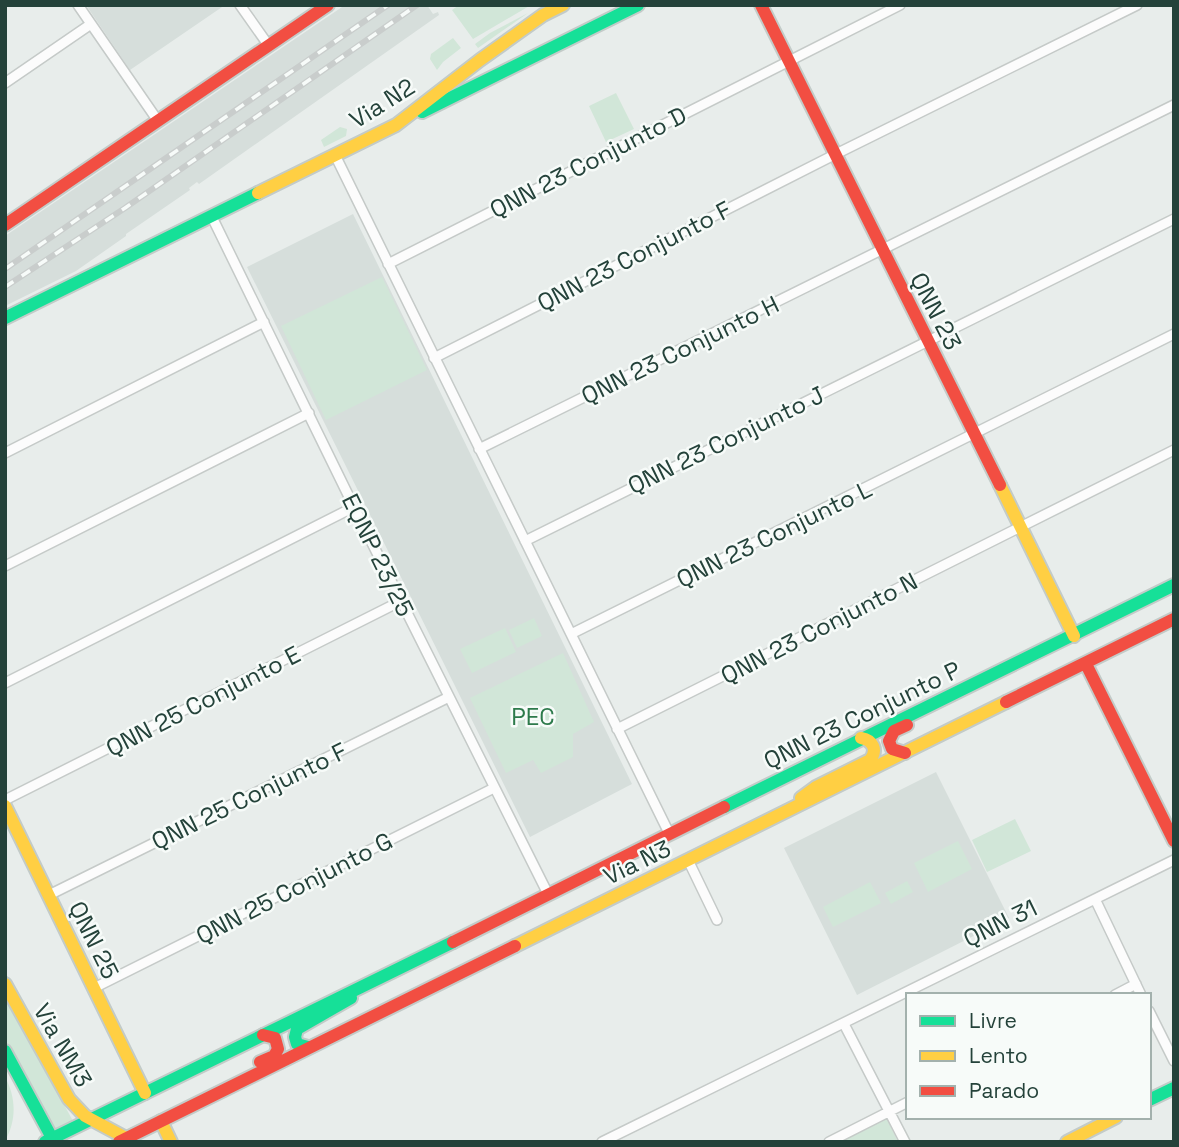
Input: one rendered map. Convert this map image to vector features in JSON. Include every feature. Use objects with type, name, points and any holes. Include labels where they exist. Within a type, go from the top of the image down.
[{"type":"main road","points":[[5,225],[328,5]]},
{"type":"main road","name":"Via N2","points":[[5,318],[396,125],[480,60],[543,15],[563,5]]},
{"type":"main road","points":[[396,125],[638,5]]},
{"type":"main road","name":"QNN 23","points":[[761,5],[882,251],[976,433],[1074,636]]},
{"type":"main road","name":"QNN 23 Conjunto P","points":[[669,833],[1174,585]]},
{"type":"main road","name":"Via N3","points":[[125,1141],[308,1047],[1086,664],[1174,617]]},
{"type":"main road","points":[[1086,664],[1174,841]]},
{"type":"main road","points":[[905,753],[895,751],[890,745],[889,737],[894,731],[957,701],[1007,668]]},
{"type":"main road","points":[[776,817],[816,787],[870,760],[875,754],[874,746],[869,740],[862,738]]},
{"type":"main road","name":"QNN 25","points":[[5,806],[145,1093]]},
{"type":"main road","name":"Via N3","points":[[376,978],[669,833]]},
{"type":"main road","points":[[308,1047],[298,1044],[295,1037],[297,1029],[338,1007],[376,978]]},
{"type":"main road","points":[[5,1051],[53,1140],[376,978]]},
{"type":"main road","name":"Via NM3","points":[[5,984],[68,1099],[92,1120],[125,1141]]},
{"type":"main road","points":[[171,1142],[164,1119],[205,1089],[274,1056],[278,1049],[277,1041],[271,1035],[263,1035]]},
{"type":"main road","points":[[1151,1100],[1174,1088]]},
{"type":"main road","points":[[1067,1142],[1111,1119]]},
{"type":"street","points":[[78,5],[158,121]]},
{"type":"street","points":[[240,5],[269,46]]},
{"type":"street","name":"QNN 23 Conjunto D","points":[[388,264],[900,5]]},
{"type":"street","name":"QNN 23 Conjunto F","points":[[434,358],[1137,5]]},
{"type":"street","points":[[5,83],[91,24]]},
{"type":"street","name":"QNN 23 Conjunto H","points":[[479,449],[1174,105]]},
{"type":"street","points":[[335,155],[669,833]]},
{"type":"street","name":"EQNP 23/25","points":[[211,215],[548,894]]},
{"type":"street","name":"QNN 23 Conjunto J","points":[[525,541],[1174,219]]},
{"type":"street","points":[[5,453],[264,321]]},
{"type":"street","name":"QNN 23 Conjunto L","points":[[571,634],[1174,334]]},
{"type":"street","points":[[5,566],[309,413]]},
{"type":"street","name":"QNN 23 Conjunto N","points":[[617,729],[1174,450]]},
{"type":"street","points":[[5,683],[354,507]]},
{"type":"street","name":"QNN 25 Conjunto E","points":[[5,800],[401,601]]},
{"type":"street","name":"QNN 25 Conjunto F","points":[[49,895],[449,696]]},
{"type":"street","name":"QNN 25 Conjunto G","points":[[94,988],[494,788]]},
{"type":"street","points":[[688,860],[717,920]]},
{"type":"street","name":"QNN 31","points":[[906,993],[1174,860]]},
{"type":"street","points":[[1095,899],[1141,993]]},
{"type":"street","points":[[1119,993],[1136,984]]},
{"type":"street","name":"QNN 31","points":[[602,1142],[906,993]]},
{"type":"street","points":[[1151,1015],[1174,1061]]},
{"type":"street","points":[[844,1024],[905,1142]]},
{"type":"street","points":[[829,1142],[906,1103]]},
{"type":"shaded area","points":[[86,5],[225,5],[130,70]]},
{"type":"shaded area","points":[[345,5],[427,5],[433,14],[438,12],[439,15],[199,184],[197,182],[190,190],[76,271],[5,306],[5,236]]},
{"type":"shaded area","points":[[353,214],[632,784],[530,837],[247,267]]},
{"type":"shaded area","points":[[936,772],[1009,918],[857,995],[784,848]]},
{"type":"green space","points":[[459,5],[531,5],[473,39],[452,10]]},
{"type":"green space","points":[[528,13],[478,48],[475,44],[490,33]]},
{"type":"green space","points":[[453,38],[461,48],[437,70],[430,59],[431,54]]},
{"type":"green space","points":[[616,93],[634,129],[606,142],[589,106]]},
{"type":"green space","points":[[340,127],[347,129],[346,136],[324,147],[321,140]]},
{"type":"green space","points":[[382,277],[427,370],[326,420],[281,326]]},
{"type":"green space","points":[[534,618],[542,636],[517,648],[509,630]]},
{"type":"green space","points":[[505,628],[516,652],[472,673],[460,649]]},
{"type":"green space","name":"PEC","points":[[563,653],[594,722],[573,734],[573,757],[541,773],[533,760],[506,773],[470,698]]},
{"type":"green space","points":[[1015,819],[1031,851],[987,872],[972,840]]},
{"type":"green space","points":[[958,841],[972,869],[928,892],[914,863]]},
{"type":"green space","points":[[907,881],[913,892],[891,904],[885,893]]},
{"type":"green space","points":[[870,882],[881,903],[833,927],[823,907]]},
{"type":"green space","points":[[5,997],[73,1121],[56,1130],[5,1039]]},
{"type":"green space","points":[[5,1077],[14,1109],[12,1125],[5,1141]]},
{"type":"green space","points":[[885,1115],[898,1142],[830,1142]]},
{"type":"railway","points":[[5,269],[388,5]]},
{"type":"railway","points":[[5,287],[125,208],[417,5]]},
{"type":"traffic: fast","points":[[422,112],[638,5]]},
{"type":"traffic: fast","points":[[5,318],[258,193]]},
{"type":"traffic: fast","points":[[724,807],[1174,585]]},
{"type":"traffic: fast","points":[[45,1142],[453,942]]},
{"type":"traffic: fast","points":[[308,1047],[297,1044],[297,1029],[351,998]]},
{"type":"traffic: fast","points":[[5,1051],[52,1138]]},
{"type":"traffic: fast","points":[[1151,1099],[1174,1088]]},
{"type":"traffic: slow","points":[[258,193],[396,125],[480,60],[543,15],[563,5]]},
{"type":"traffic: slow","points":[[1000,485],[1074,636]]},
{"type":"traffic: slow","points":[[515,946],[1006,702]]},
{"type":"traffic: slow","points":[[801,798],[816,787],[870,760],[874,753],[873,746],[861,738]]},
{"type":"traffic: slow","points":[[5,806],[145,1093]]},
{"type":"traffic: slow","points":[[5,984],[69,1099],[85,1116],[126,1138]]},
{"type":"traffic: slow","points":[[1067,1142],[1112,1119]]},
{"type":"traffic: slow","points":[[161,1121],[171,1142]]},
{"type":"traffic: jam","points":[[5,225],[328,5]]},
{"type":"traffic: jam","points":[[761,5],[1000,485]]},
{"type":"traffic: jam","points":[[1006,702],[1174,619]]},
{"type":"traffic: jam","points":[[1086,664],[1174,841]]},
{"type":"traffic: jam","points":[[905,753],[892,749],[889,741],[894,731],[907,725]]},
{"type":"traffic: jam","points":[[453,942],[724,807]]},
{"type":"traffic: jam","points":[[119,1142],[515,946]]},
{"type":"traffic: jam","points":[[260,1062],[274,1056],[278,1049],[275,1038],[263,1035]]}]
